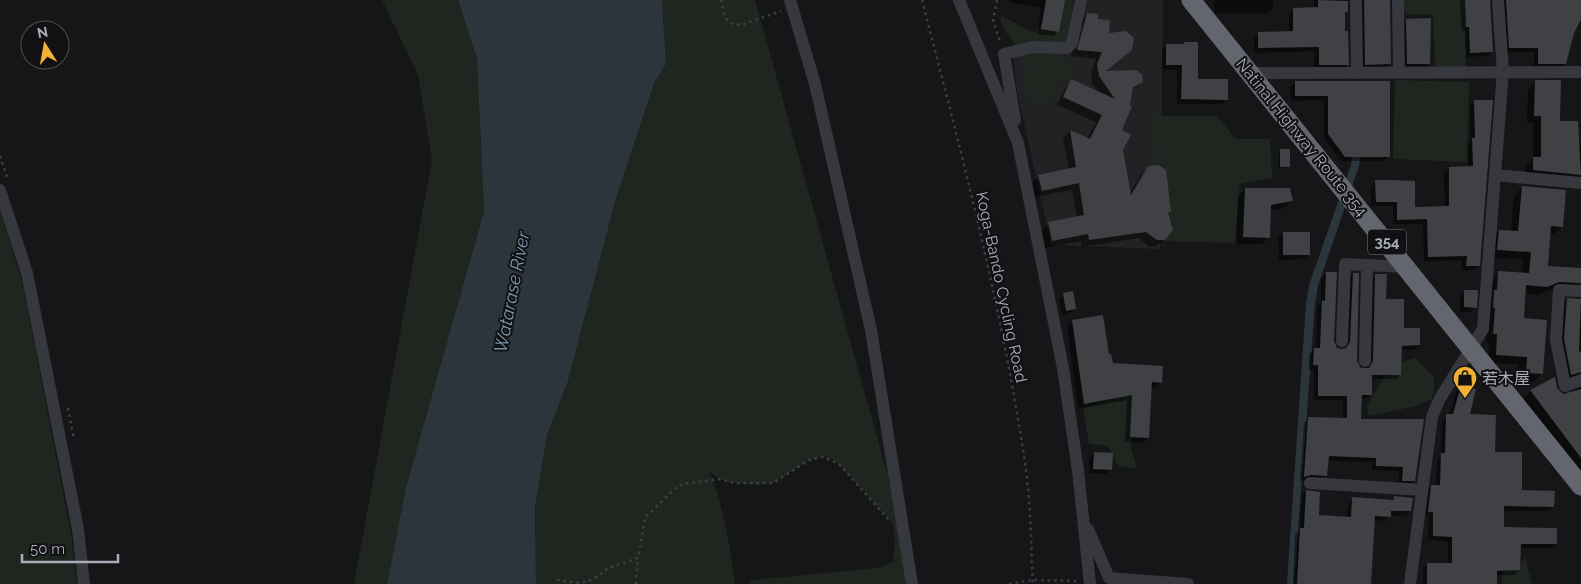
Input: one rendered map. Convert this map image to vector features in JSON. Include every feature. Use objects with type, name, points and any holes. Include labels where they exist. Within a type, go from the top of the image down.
[{"type":"highway","name":"Natinal Highway Route 354","points":[[1191,0],[1581,486]]},
{"type":"street","points":[[959,0],[1018,143]]},
{"type":"street","points":[[1081,0],[1072,43],[1067,48],[1033,47],[1004,54],[1018,143],[1063,368],[1085,525],[1088,582]]},
{"type":"street","points":[[1356,0],[1357,73]]},
{"type":"street","points":[[1398,0],[1399,72]]},
{"type":"street","points":[[1410,584],[1432,417],[1439,400],[1483,329],[1503,72],[1498,0]]},
{"type":"street","points":[[791,4],[815,84],[871,330],[912,584]]},
{"type":"street","points":[[1251,73],[1581,72]]},
{"type":"street","points":[[1495,175],[1581,183]]},
{"type":"street","points":[[0,190],[27,273],[78,529],[84,584]]},
{"type":"street","points":[[1342,341],[1345,264],[1407,267]]},
{"type":"street","points":[[1365,361],[1367,265]]},
{"type":"street","points":[[1581,291],[1559,290],[1556,326],[1558,358],[1565,386],[1581,380]]},
{"type":"street","points":[[1310,483],[1422,490]]},
{"type":"street","points":[[1085,525],[1092,533],[1103,567],[1110,578],[1188,584]]},
{"type":"path","points":[[721,0],[726,18],[734,25],[744,24],[791,4]]},
{"type":"path","name":"Koga-Bando Cycling Road","points":[[922,0],[990,275],[1006,358],[1026,472],[1033,584]]},
{"type":"path","points":[[997,0],[993,20],[1004,54]]},
{"type":"path","points":[[636,584],[638,558],[645,518],[674,489],[683,484],[719,479],[735,483],[774,483],[809,460],[823,457],[839,464],[893,524],[904,530]]},
{"type":"path","points":[[557,580],[580,583],[594,579],[608,568],[638,558]]},
{"type":"path","points":[[1010,584],[1033,580],[1088,582]]},
{"type":"shaded area","points":[[382,0],[458,0],[477,59],[484,211],[406,487],[387,584],[354,584],[432,160],[418,75]]},
{"type":"shaded area","points":[[662,0],[755,0],[918,584],[748,584],[751,580],[878,568],[893,562],[895,544],[893,524],[839,464],[832,459],[823,457],[809,460],[773,483],[759,485],[735,483],[719,479],[709,471],[729,541],[735,584],[536,584],[535,508],[547,435],[568,381],[615,202],[654,83],[666,64]]},
{"type":"shaded area","points":[[1049,0],[1074,0],[1064,55],[1072,66],[1071,79],[1056,83],[1057,93],[1036,108],[1025,86],[1023,75],[1029,68],[1019,57],[1015,44],[1001,24],[1001,16],[1035,32],[1042,23]]},
{"type":"shaded area","points":[[1082,0],[1163,0],[1160,249],[1051,245],[1017,91],[1013,55],[1072,51]]},
{"type":"shaded area","points":[[1404,0],[1465,0],[1466,67],[1435,68],[1433,14],[1405,15]]},
{"type":"shaded area","points":[[1395,80],[1469,82],[1467,162],[1393,159]]},
{"type":"shaded area","points":[[1153,116],[1217,116],[1236,139],[1270,139],[1272,178],[1240,184],[1235,243],[1161,241]]},
{"type":"shaded area","points":[[0,210],[23,285],[71,534],[77,584],[0,584]]},
{"type":"shaded area","points":[[1415,358],[1434,377],[1434,391],[1431,400],[1416,406],[1369,416],[1367,405],[1386,376],[1397,365]]},
{"type":"shaded area","points":[[1128,393],[1133,396],[1131,448],[1137,469],[1118,466],[1108,446],[1089,443],[1083,408]]},
{"type":"shaded area","points":[[1525,557],[1532,584],[1502,584],[1502,573],[1513,567],[1520,566]]},
{"type":"water","name":"Watarase River","points":[[458,0],[662,0],[666,64],[654,83],[615,202],[568,381],[547,435],[535,508],[536,584],[387,584],[406,487],[484,211],[477,59]]},
{"type":"water","points":[[1354,140],[1363,141],[1359,166],[1318,286],[1315,305],[1294,584],[1287,584],[1306,303],[1309,285],[1351,165]]},
{"type":"building","points":[[1046,0],[1065,0],[1059,32],[1041,29]]},
{"type":"building","points":[[1318,0],[1348,1],[1348,12],[1345,12],[1345,31],[1348,31],[1349,65],[1319,65],[1319,47],[1258,48],[1258,32],[1293,31],[1293,8],[1318,7]]},
{"type":"building","points":[[1364,0],[1390,0],[1391,64],[1365,65]]},
{"type":"building","points":[[1465,0],[1490,0],[1493,52],[1470,53],[1469,27],[1466,27]]},
{"type":"building","points":[[1506,0],[1581,0],[1581,19],[1574,33],[1566,64],[1538,64],[1538,48],[1509,48]]},
{"type":"building","points":[[1087,13],[1098,14],[1098,19],[1110,20],[1109,33],[1126,31],[1134,38],[1132,50],[1106,71],[1136,70],[1142,74],[1143,82],[1133,87],[1130,105],[1132,106],[1122,130],[1131,135],[1123,150],[1131,195],[1148,166],[1159,165],[1166,170],[1171,212],[1168,212],[1173,230],[1165,240],[1157,240],[1146,232],[1089,240],[1088,234],[1052,241],[1048,222],[1084,215],[1079,183],[1042,191],[1038,175],[1076,167],[1070,130],[1090,139],[1102,115],[1063,97],[1071,79],[1115,99],[1099,76],[1097,64],[1102,52],[1077,50]]},
{"type":"building","points":[[1431,18],[1430,64],[1407,64],[1406,19]]},
{"type":"building","points":[[1184,42],[1198,42],[1198,79],[1228,79],[1228,100],[1181,99],[1182,65],[1166,65],[1166,44],[1184,44]]},
{"type":"building","points":[[1535,80],[1561,80],[1560,121],[1578,121],[1581,175],[1533,170],[1533,157],[1541,157],[1541,116],[1534,116]]},
{"type":"building","points":[[1295,81],[1390,81],[1390,157],[1345,157],[1328,134],[1328,96],[1295,96]]},
{"type":"building","points":[[1474,100],[1493,100],[1480,266],[1466,266],[1467,256],[1428,257],[1427,219],[1397,220],[1397,202],[1376,202],[1375,180],[1415,181],[1415,207],[1449,206],[1449,167],[1473,166],[1472,138],[1475,138]]},
{"type":"building","points":[[1280,149],[1290,149],[1290,167],[1280,167]]},
{"type":"building","points":[[1522,186],[1566,190],[1563,227],[1551,226],[1548,266],[1581,268],[1581,283],[1559,282],[1547,287],[1526,285],[1524,318],[1547,320],[1543,374],[1526,373],[1527,357],[1496,355],[1497,334],[1493,334],[1494,290],[1497,290],[1498,271],[1529,273],[1531,252],[1497,250],[1499,230],[1518,231]]},
{"type":"building","points":[[1245,188],[1290,188],[1293,201],[1271,205],[1270,238],[1243,237]]},
{"type":"building","points":[[1283,232],[1310,232],[1310,255],[1283,255]]},
{"type":"building","points":[[1326,272],[1337,272],[1334,341],[1337,348],[1342,349],[1346,348],[1350,342],[1353,273],[1359,273],[1357,361],[1361,368],[1369,368],[1373,361],[1375,274],[1387,274],[1386,299],[1404,299],[1404,328],[1420,328],[1420,345],[1402,346],[1401,375],[1372,375],[1372,395],[1362,395],[1361,419],[1424,419],[1415,481],[1402,481],[1403,467],[1376,466],[1376,458],[1329,456],[1327,476],[1311,475],[1304,477],[1308,417],[1347,418],[1347,396],[1318,396],[1318,365],[1313,365],[1314,348],[1320,348],[1322,300],[1325,301]]},
{"type":"building","points":[[1464,290],[1478,290],[1477,308],[1464,307]]},
{"type":"building","points":[[1073,291],[1076,309],[1066,311],[1063,293]]},
{"type":"building","points":[[1567,298],[1581,299],[1579,352],[1581,351],[1581,372],[1571,375],[1564,339]]},
{"type":"building","points":[[1103,315],[1109,354],[1111,354],[1113,363],[1163,366],[1162,383],[1152,382],[1149,438],[1130,437],[1132,395],[1084,404],[1072,320]]},
{"type":"building","points":[[1555,377],[1557,388],[1563,394],[1581,389],[1581,458],[1530,390]]},
{"type":"building","points":[[1461,385],[1476,389],[1470,414],[1496,415],[1495,452],[1522,452],[1522,490],[1555,491],[1554,507],[1504,506],[1504,527],[1557,528],[1557,544],[1521,544],[1520,570],[1497,571],[1497,584],[1427,584],[1427,563],[1452,563],[1452,537],[1433,536],[1433,512],[1428,512],[1431,485],[1440,485],[1441,453],[1445,453],[1446,414],[1453,414]]},
{"type":"building","points":[[1094,452],[1113,453],[1112,470],[1093,469]]},
{"type":"building","points":[[1306,490],[1320,492],[1319,515],[1351,517],[1352,497],[1394,500],[1394,496],[1413,498],[1411,511],[1391,511],[1391,517],[1375,516],[1371,584],[1297,584],[1300,528],[1304,528]]},
{"type":"place","name":"若木屋","points":[[1465,399]]}]
